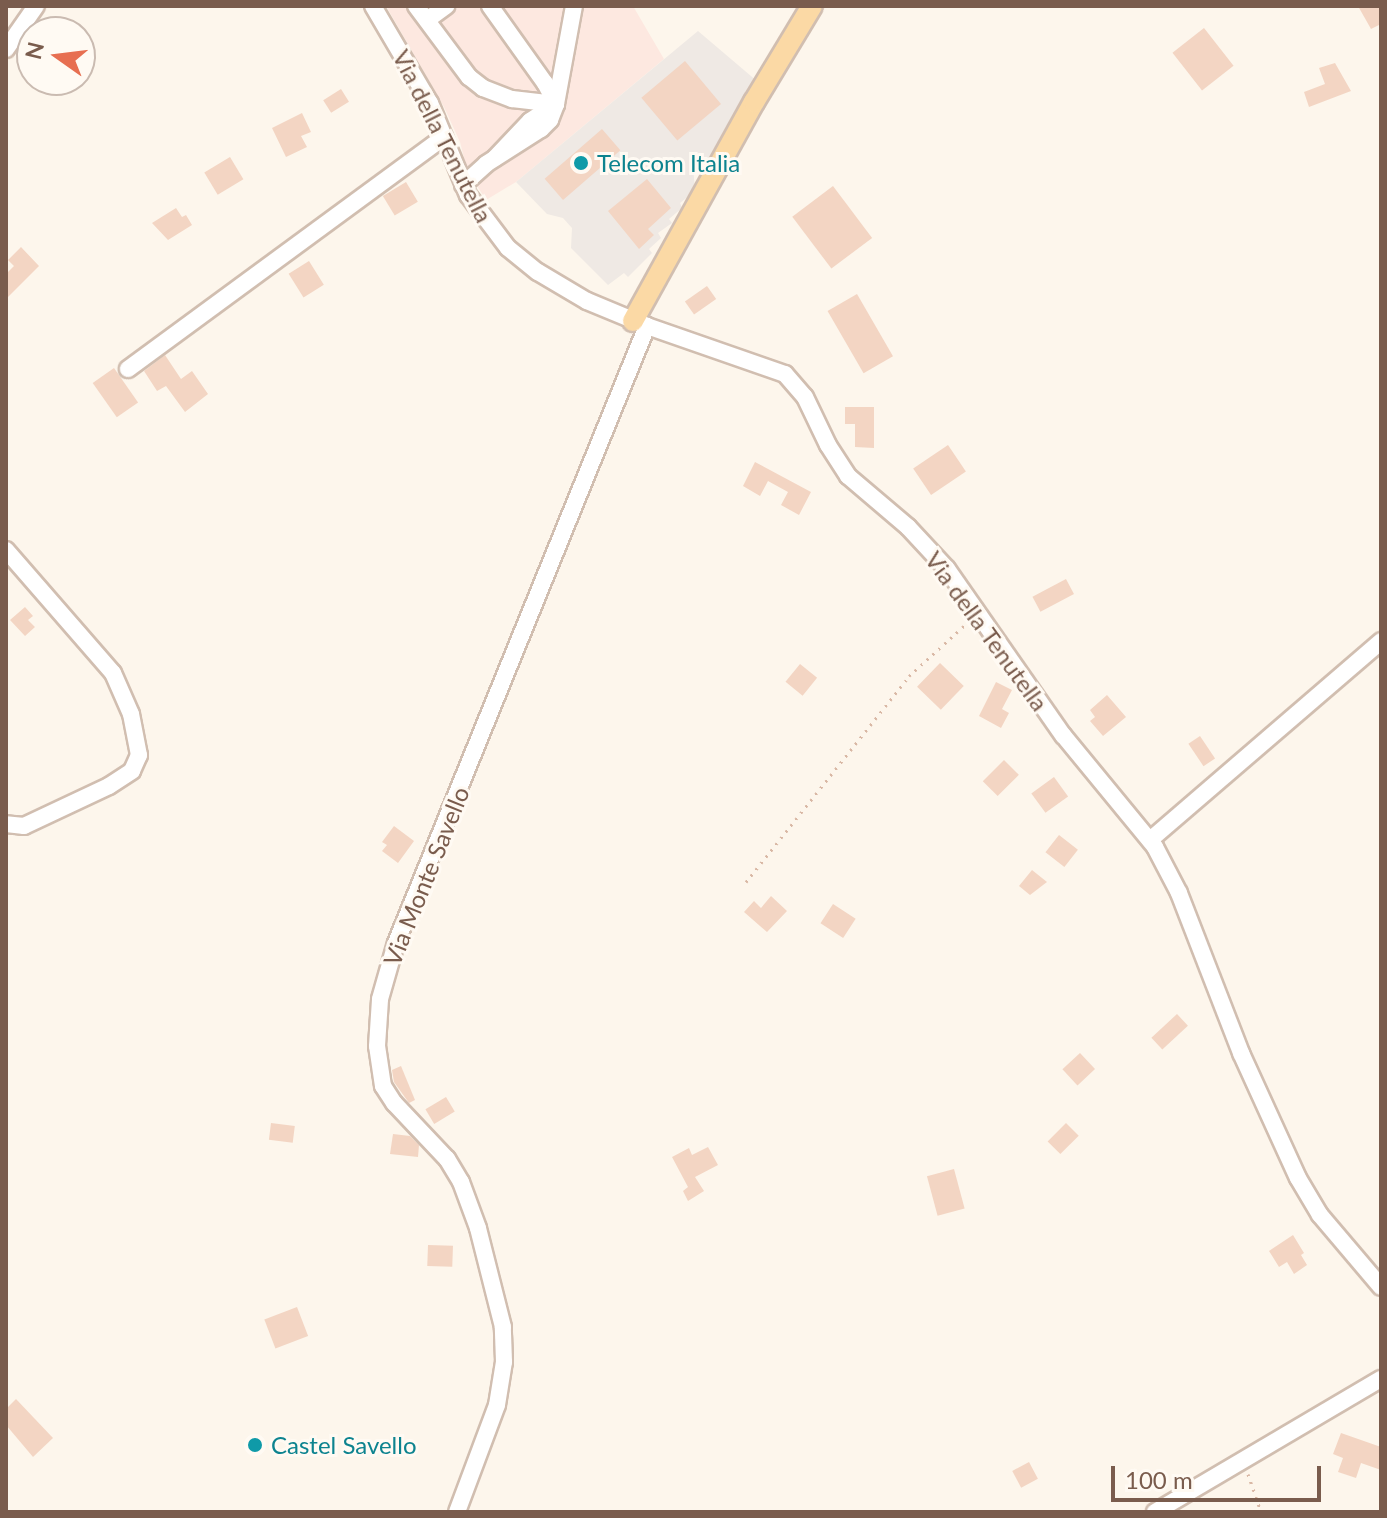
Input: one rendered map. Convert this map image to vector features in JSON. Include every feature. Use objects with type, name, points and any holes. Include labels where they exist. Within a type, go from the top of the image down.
[{"type":"main road","points":[[640,324],[754,102],[812,6]]},
{"type":"street","points":[[7,46],[36,6]]},
{"type":"street","name":"Via della Tenutella","points":[[373,6],[424,94],[487,225],[520,258],[572,293],[640,324],[769,367],[789,378],[805,397],[828,445],[848,476],[923,542],[979,613],[1063,735],[1150,840],[1179,893],[1244,1061],[1298,1178],[1320,1215],[1381,1287]]},
{"type":"street","points":[[416,6],[469,77],[483,88],[512,99],[556,104]]},
{"type":"street","points":[[427,20],[446,6]]},
{"type":"street","points":[[490,6],[545,83],[556,104]]},
{"type":"street","points":[[467,181],[550,120],[556,104],[574,6]]},
{"type":"street","points":[[128,369],[444,137]]},
{"type":"street","name":"Via Monte Savello","points":[[457,1512],[497,1405],[504,1362],[504,1334],[478,1228],[461,1182],[447,1159],[394,1103],[383,1086],[377,1046],[380,999],[396,943],[640,324]]},
{"type":"street","points":[[6,550],[113,673],[131,714],[139,755],[132,771],[109,786],[24,826],[6,824]]},
{"type":"street","points":[[1150,840],[1381,641]]},
{"type":"street","points":[[1155,1512],[1381,1379]]},
{"type":"path","points":[[746,882],[909,676],[979,613]]},
{"type":"path","points":[[1244,1459],[1261,1512]]},
{"type":"shaded area","points":[[386,6],[633,6],[664,59],[516,182],[486,200],[467,170],[460,142],[444,107]]},
{"type":"shaded area","points":[[698,31],[758,82],[709,168],[702,163],[693,165],[695,191],[680,203],[682,208],[669,219],[672,223],[658,233],[661,238],[649,249],[652,253],[628,277],[624,273],[608,285],[571,248],[572,228],[563,218],[547,214],[516,182]]},
{"type":"building","points":[[1358,6],[1381,6],[1381,24],[1371,29]]},
{"type":"building","points":[[1204,28],[1234,66],[1202,90],[1172,53]]},
{"type":"building","points":[[685,61],[721,104],[677,141],[641,98]]},
{"type":"building","points":[[1335,63],[1351,91],[1309,107],[1304,92],[1325,84],[1319,68]]},
{"type":"building","points":[[341,89],[349,102],[331,113],[323,100]]},
{"type":"building","points":[[302,113],[311,132],[301,136],[307,147],[286,157],[272,128]]},
{"type":"building","name":"Telecom Italia","points":[[602,129],[620,150],[563,200],[545,179]]},
{"type":"building","points":[[230,157],[243,179],[218,195],[204,172]]},
{"type":"building","points":[[647,179],[671,208],[648,229],[654,235],[639,249],[608,211]]},
{"type":"building","points":[[406,182],[418,202],[395,216],[383,196]]},
{"type":"building","points":[[833,186],[872,238],[831,269],[792,217]]},
{"type":"building","points":[[176,208],[182,217],[186,215],[192,225],[168,240],[152,223]]},
{"type":"building","points":[[21,247],[39,266],[6,299],[6,274],[14,266],[8,260]]},
{"type":"building","points":[[309,261],[324,285],[303,297],[289,274]]},
{"type":"building","points":[[707,286],[716,299],[694,315],[685,301]]},
{"type":"building","points":[[857,294],[893,356],[864,373],[828,311]]},
{"type":"building","points":[[165,355],[181,379],[192,371],[208,394],[185,412],[166,386],[157,391],[144,371]]},
{"type":"building","points":[[114,368],[138,402],[117,417],[93,383]]},
{"type":"building","points":[[845,407],[874,407],[874,448],[855,447],[855,424],[845,424]]},
{"type":"building","points":[[948,445],[966,472],[931,495],[913,468]]},
{"type":"building","points":[[755,462],[811,492],[799,515],[781,505],[788,492],[768,481],[760,496],[743,486]]},
{"type":"building","points":[[1066,579],[1074,594],[1040,612],[1032,597]]},
{"type":"building","points":[[25,607],[33,616],[28,620],[35,627],[25,636],[10,620]]},
{"type":"building","points":[[940,663],[964,686],[941,710],[917,687]]},
{"type":"building","points":[[800,664],[817,678],[803,696],[786,682]]},
{"type":"building","points":[[996,682],[1012,690],[1002,709],[1009,713],[1001,728],[979,716]]},
{"type":"building","points":[[1107,695],[1126,717],[1103,736],[1090,721],[1095,717],[1090,710]]},
{"type":"building","points":[[1200,736],[1215,758],[1203,766],[1188,744]]},
{"type":"building","points":[[1004,760],[1019,775],[998,796],[983,781]]},
{"type":"building","points":[[1054,777],[1068,796],[1045,813],[1031,793]]},
{"type":"building","points":[[394,826],[414,841],[398,863],[382,851],[387,845],[382,842]]},
{"type":"building","points":[[1059,835],[1078,850],[1064,867],[1045,852]]},
{"type":"building","points":[[1032,870],[1047,882],[1030,895],[1019,886]]},
{"type":"building","points":[[771,896],[787,911],[767,932],[744,912],[754,901],[761,908]]},
{"type":"building","points":[[833,904],[856,919],[843,938],[820,923]]},
{"type":"building","points":[[1177,1014],[1188,1026],[1162,1050],[1151,1038]]},
{"type":"building","points":[[1080,1053],[1095,1069],[1077,1085],[1062,1069]]},
{"type":"building","points":[[401,1066],[415,1100],[409,1103],[394,1082],[392,1070]]},
{"type":"building","points":[[446,1097],[455,1112],[434,1124],[425,1109]]},
{"type":"building","points":[[271,1123],[295,1126],[293,1143],[269,1140]]},
{"type":"building","points":[[1066,1123],[1079,1136],[1060,1154],[1048,1141]]},
{"type":"building","points":[[393,1134],[410,1136],[419,1145],[418,1157],[390,1154]]},
{"type":"building","points":[[708,1147],[718,1165],[695,1177],[704,1191],[688,1201],[683,1191],[688,1187],[672,1157],[689,1148],[692,1155]]},
{"type":"building","points":[[954,1169],[965,1209],[938,1216],[927,1176]]},
{"type":"building","points":[[1293,1235],[1307,1265],[1294,1274],[1287,1262],[1279,1267],[1269,1251]]},
{"type":"building","points":[[428,1245],[453,1246],[452,1267],[427,1266]]},
{"type":"building","points":[[297,1307],[308,1336],[275,1348],[264,1320]]},
{"type":"building","points":[[16,1399],[53,1438],[33,1457],[6,1425],[6,1409]]},
{"type":"building","points":[[1341,1433],[1381,1447],[1381,1470],[1361,1463],[1356,1478],[1338,1472],[1343,1458],[1333,1454]]},
{"type":"building","points":[[1029,1462],[1038,1479],[1021,1488],[1012,1471]]},
{"type":"place","name":"Telecom Italia","points":[[581,163]]},
{"type":"place","name":"Castel Savello","points":[[255,1445]]}]
